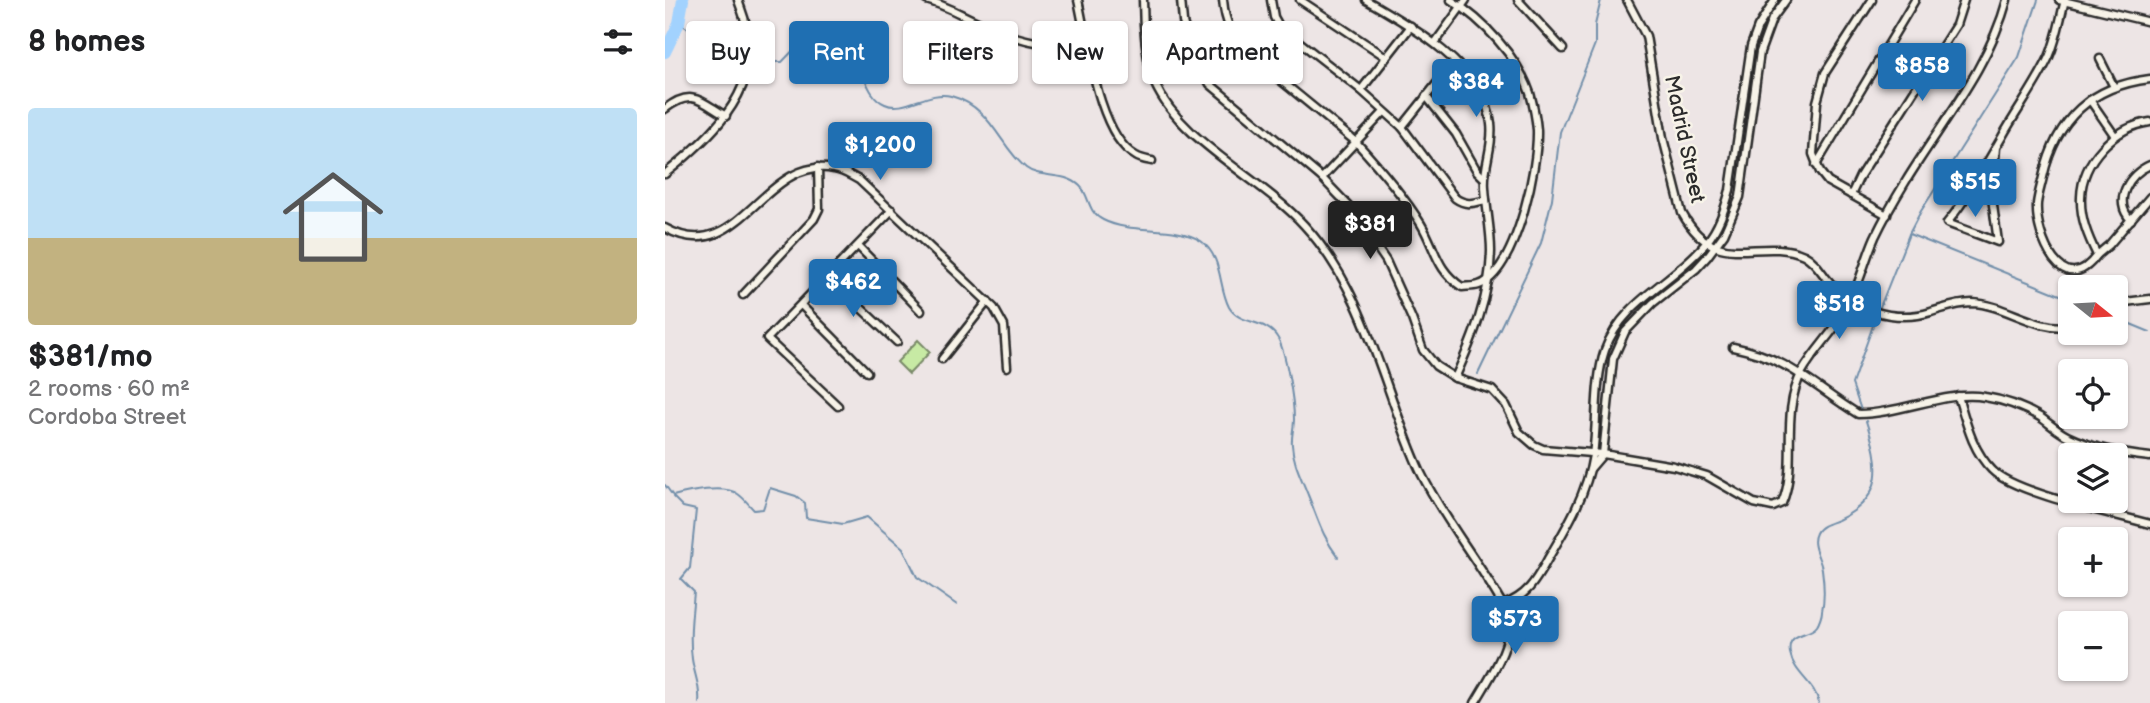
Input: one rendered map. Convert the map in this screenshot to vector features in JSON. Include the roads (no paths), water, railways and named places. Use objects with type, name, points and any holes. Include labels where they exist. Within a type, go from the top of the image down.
[{"type":"street","points":[[665,174],[715,130],[736,98],[749,66],[749,38],[738,0]]},
{"type":"street","points":[[926,0],[953,9],[993,30],[1032,42]]},
{"type":"street","points":[[1078,0],[1083,21]]},
{"type":"street","points":[[1143,0],[1150,66],[1155,83],[1170,109],[1187,127],[1290,210],[1328,256],[1361,316],[1423,477],[1503,605],[1509,619],[1507,640],[1475,703]]},
{"type":"street","points":[[1181,0],[1183,22],[1191,51],[1210,84],[1322,178],[1348,205],[1376,244],[1430,360],[1455,378],[1481,385],[1498,395],[1520,432],[1534,444],[1552,451],[1603,454],[1691,470],[1707,476],[1754,503],[1773,507],[1782,503],[1787,491],[1788,435],[1792,401],[1801,373],[1850,302],[1876,236],[1907,180],[1977,72],[1998,29],[2007,0]]},
{"type":"street","points":[[1223,0],[1224,18],[1233,36],[1247,53],[1356,142],[1412,211],[1445,274],[1462,287],[1479,286],[1488,280],[1508,256],[1517,235],[1536,149],[1535,117],[1530,94],[1515,60],[1451,0]]},
{"type":"street","points":[[1271,0],[1274,17],[1279,26],[1361,90],[1402,127],[1455,198],[1462,203],[1472,204],[1486,200]]},
{"type":"street","points":[[1300,0],[1386,57]]},
{"type":"street","points":[[1366,0],[1435,43],[1469,78],[1485,102],[1491,124],[1491,148],[1484,178],[1491,250],[1488,280],[1474,333],[1455,378]]},
{"type":"street","points":[[1435,43],[1466,0]]},
{"type":"street","points":[[1518,0],[1563,49]]},
{"type":"street","name":"Madrid Street","points":[[1627,0],[1646,36],[1663,138],[1682,213],[1695,231],[1716,246],[1741,252],[1782,248],[1807,256],[1850,302]]},
{"type":"street","points":[[1503,605],[1517,600],[1536,579],[1578,505],[1593,453],[1604,352],[1616,328],[1624,317],[1708,241],[1724,209],[1730,190],[1751,46],[1758,27],[1775,0]]},
{"type":"street","points":[[1590,470],[1603,454],[1613,359],[1625,332],[1653,303],[1696,269],[1716,246],[1740,197],[1763,39],[1772,19],[1786,0]]},
{"type":"street","points":[[1872,0],[1825,73],[1820,87],[1812,144],[1816,165],[1828,182],[1887,215]]},
{"type":"street","points":[[1816,165],[1915,0]]},
{"type":"street","points":[[1851,195],[1860,176],[1956,25],[1964,0]]},
{"type":"street","points":[[1996,147],[1992,198],[1998,242],[1947,223],[1972,188],[1996,147],[2032,90],[2050,55],[2063,0],[2150,22]]},
{"type":"street","points":[[1361,90],[1411,26]]},
{"type":"street","points":[[2100,59],[2114,87]]},
{"type":"street","points":[[1402,127],[1454,62]]},
{"type":"street","points":[[2150,79],[2124,82],[2114,87],[2078,109],[2064,125],[2049,154],[2037,205],[2042,238],[2049,254],[2059,266],[2070,271],[2080,271],[2091,264],[2150,197]]},
{"type":"street","points":[[1096,84],[1111,128],[1120,142],[1135,156],[1151,162]]},
{"type":"street","points":[[1426,96],[1456,134],[1476,170],[1484,178]]},
{"type":"street","points":[[665,109],[681,98],[691,97],[726,116]]},
{"type":"street","points":[[2090,100],[2115,136]]},
{"type":"street","points":[[1322,178],[1384,112]]},
{"type":"street","points":[[2097,255],[2084,225],[2082,186],[2096,156],[2115,136],[2150,122]]},
{"type":"street","points":[[2131,220],[2123,211],[2124,194],[2130,180],[2150,165]]},
{"type":"street","points":[[743,295],[814,219],[818,209],[818,167]]},
{"type":"street","points":[[665,228],[681,237],[697,238],[725,231],[782,181],[800,170],[818,167],[837,169],[859,180],[988,301],[1001,317],[1004,326],[1007,367]]},
{"type":"street","points":[[838,406],[767,339],[892,210]]},
{"type":"street","points":[[858,246],[921,311]]},
{"type":"street","points":[[828,277],[897,342]]},
{"type":"street","points":[[2128,302],[2150,299]]},
{"type":"street","points":[[941,359],[988,301]]},
{"type":"street","points":[[1850,302],[1877,312],[1912,316],[1956,304],[1975,303],[2046,325],[2058,326]]},
{"type":"street","points":[[801,305],[867,372]]},
{"type":"street","points":[[1733,347],[1763,355],[1801,373],[1858,414],[1906,409],[1958,396],[1982,396],[2013,403],[2066,435],[2110,450],[2150,457]]},
{"type":"street","points":[[1958,396],[1972,442],[1992,470],[2007,481],[2029,490],[2150,523]]},
{"type":"waterway","points":[[665,52],[679,23],[683,0]]},
{"type":"waterway","points":[[1478,374],[1541,243],[1552,199],[1560,132],[1595,44],[1595,25],[1601,0]]},
{"type":"waterway","points":[[1880,307],[1921,211],[2019,57],[2038,0]]},
{"type":"waterway","points":[[679,23],[686,27]]},
{"type":"waterway","points":[[775,62],[782,62],[805,38],[839,47],[849,53],[859,65],[869,88],[878,100],[885,104],[900,106],[942,95],[965,101],[986,118],[1026,168],[1074,181],[1086,194],[1094,213],[1103,220],[1114,225],[1179,233],[1201,241],[1217,263],[1226,299],[1233,313],[1266,327],[1277,337],[1286,364],[1293,401],[1294,458],[1321,527],[1338,557]]},
{"type":"waterway","points":[[1909,234],[2058,294]]},
{"type":"waterway","points":[[1861,410],[1852,384],[1876,317]]},
{"type":"waterway","points":[[2128,323],[2150,332]]},
{"type":"waterway","points":[[1819,703],[1792,660],[1790,646],[1795,638],[1817,626],[1821,615],[1824,585],[1815,547],[1816,533],[1823,526],[1854,511],[1872,490],[1876,465],[1866,421]]},
{"type":"waterway","points":[[665,485],[673,496],[706,490],[732,491],[754,510],[763,509],[770,488],[796,496],[805,503],[806,518],[843,524],[867,517],[903,548],[917,577],[957,605]]},
{"type":"waterway","points":[[673,497],[683,507],[696,510],[690,568],[681,579],[694,592],[691,642],[699,703]]}]
